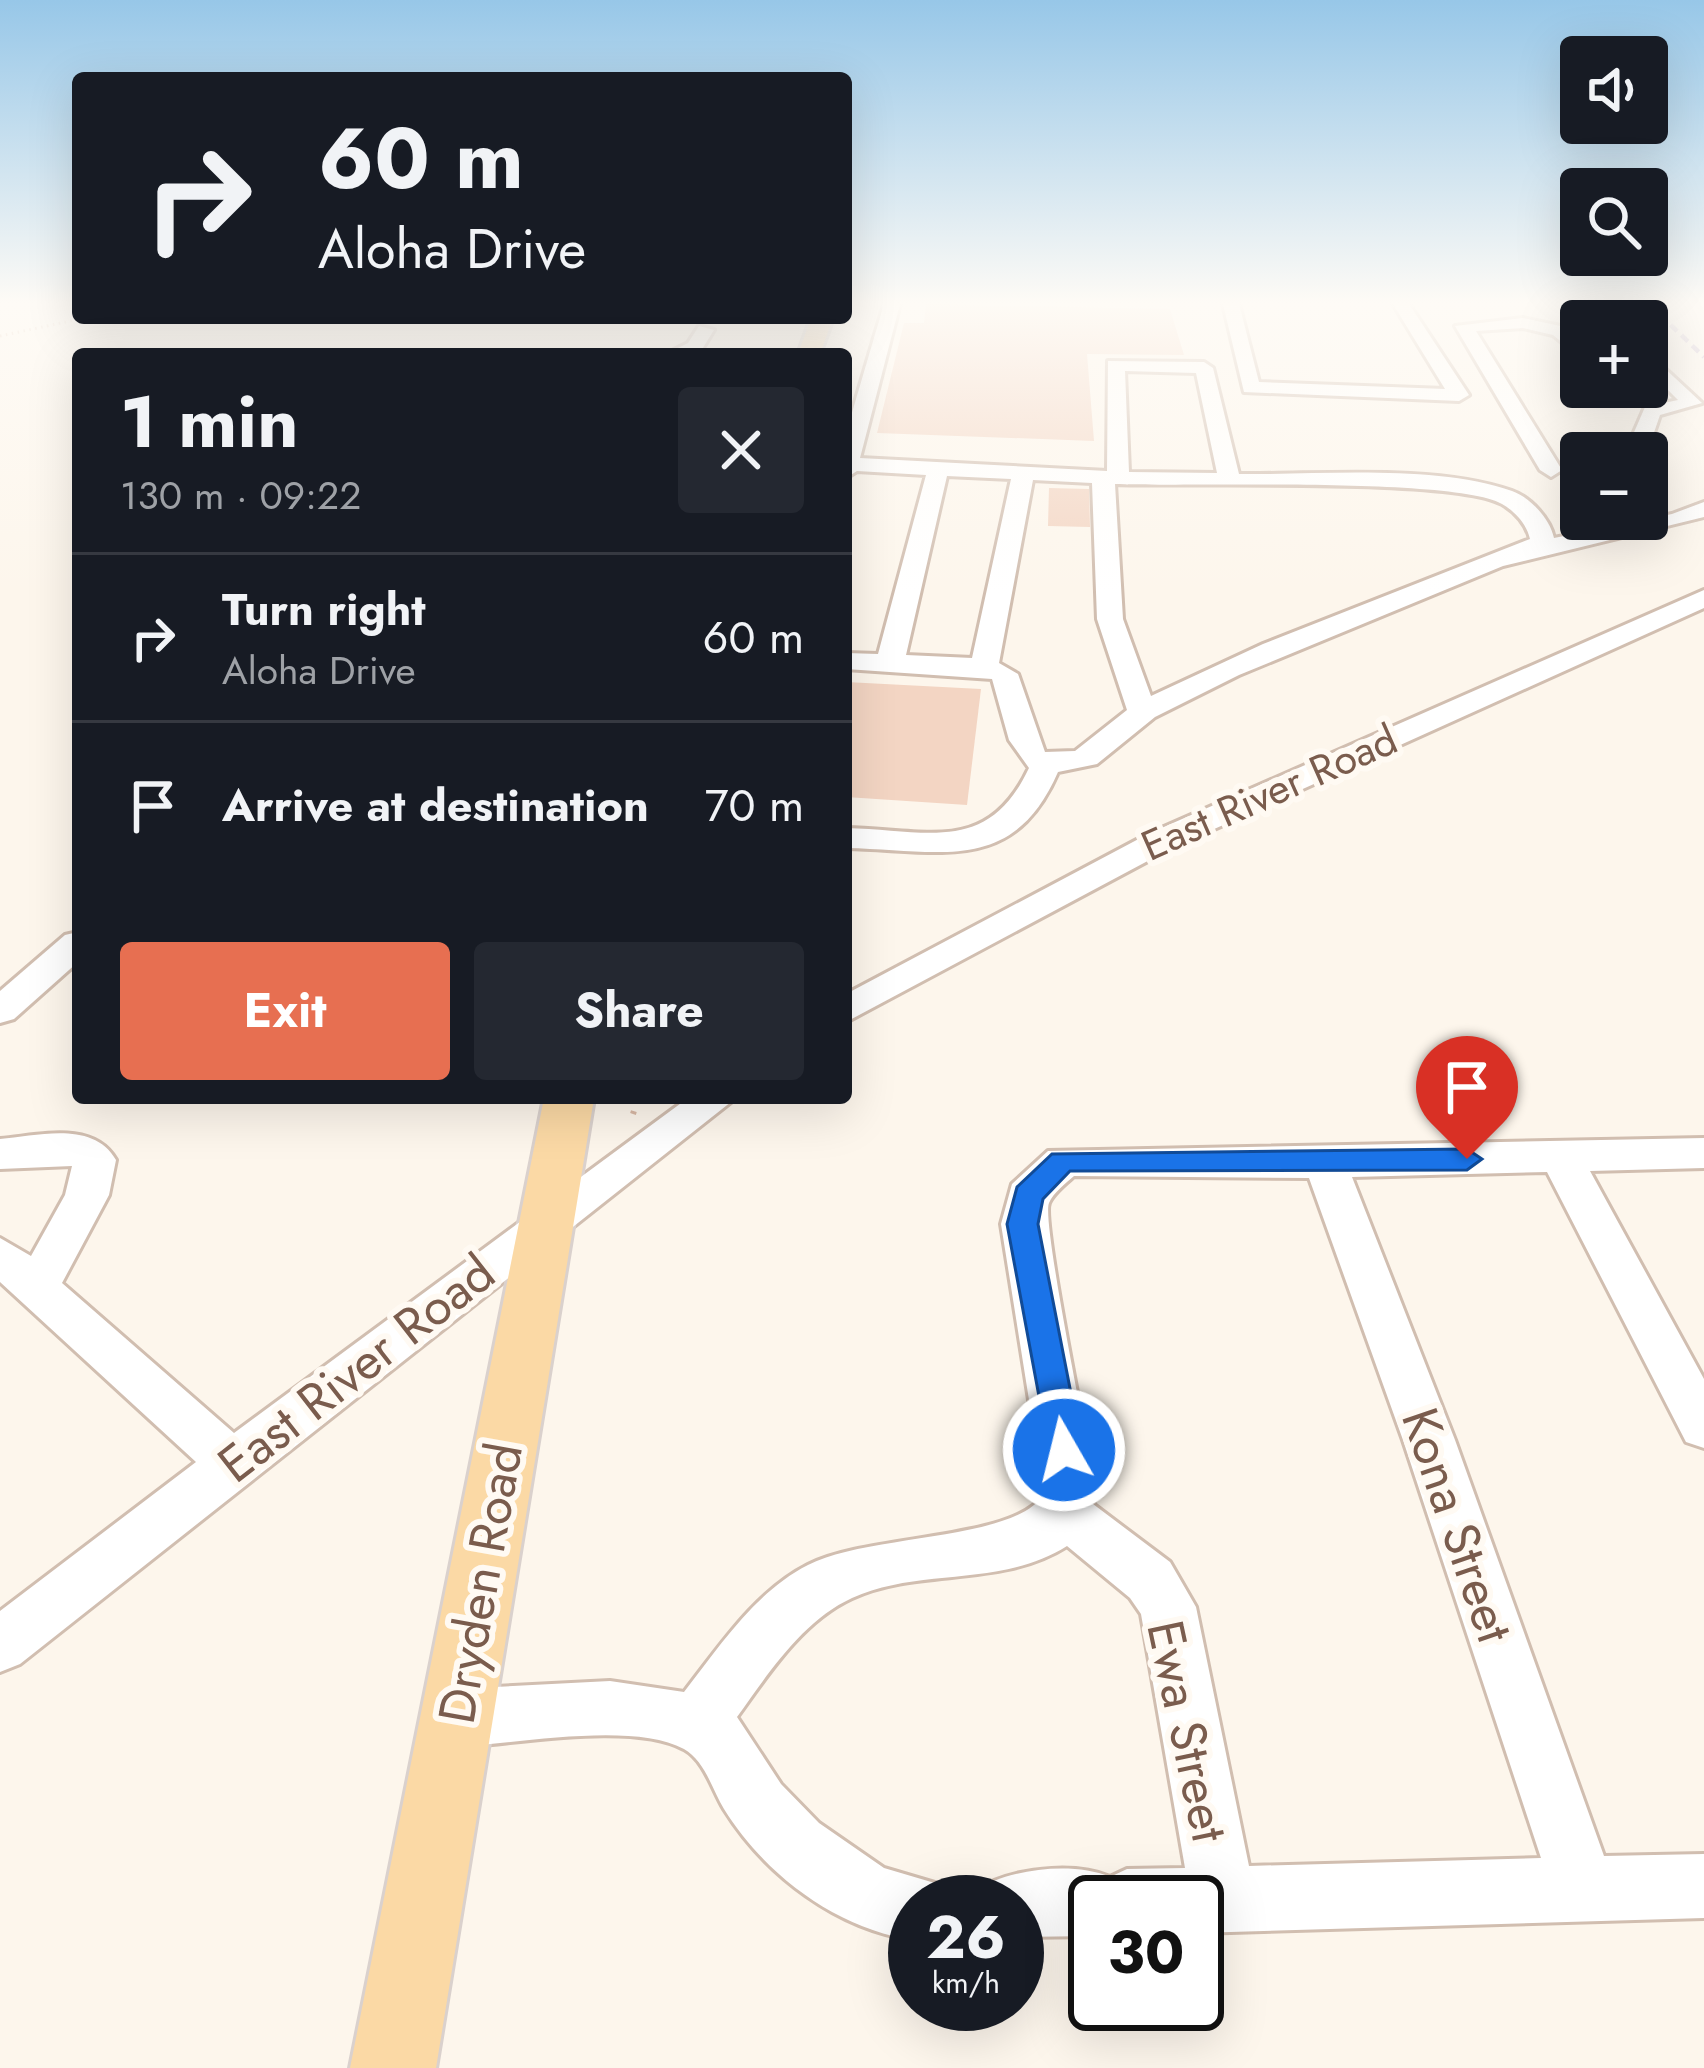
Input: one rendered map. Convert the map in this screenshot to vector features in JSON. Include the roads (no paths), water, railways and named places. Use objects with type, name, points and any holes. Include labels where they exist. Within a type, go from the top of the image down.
[{"type":"main road","name":"Dryden Road","points":[[393,2068],[568,1104]]},
{"type":"street","points":[[852,449],[865,401]]},
{"type":"street","points":[[1114,401],[1111,619],[1142,712]]},
{"type":"street","points":[[1211,401],[1228,478]]},
{"type":"street","points":[[1509,401],[1551,470]]},
{"type":"street","points":[[1644,432],[1652,411],[1692,404],[1689,401]]},
{"type":"street","points":[[852,467],[1438,484],[1502,495],[1544,487],[1551,470]]},
{"type":"street","points":[[890,663],[938,469]]},
{"type":"street","points":[[1551,470],[1560,470]]},
{"type":"street","points":[[984,667],[1023,473]]},
{"type":"street","points":[[1502,495],[1539,524],[1542,538],[1535,549]]},
{"type":"street","points":[[852,661],[984,667],[1004,674],[1015,696],[1022,742],[1036,760],[1066,767],[1090,759],[1142,712],[1494,561],[1678,520],[1704,509]]},
{"type":"street","name":"East River Road","points":[[852,1006],[958,941],[1095,872],[1704,598]]},
{"type":"street","points":[[852,838],[943,839],[997,832],[1029,802],[1047,763]]},
{"type":"street","points":[[0,1011],[72,948]]},
{"type":"street","name":"East River Road","points":[[0,1645],[235,1466],[546,1217],[707,1104]]},
{"type":"street","points":[[0,1154],[72,1148],[95,1160],[87,1196],[37,1287]]},
{"type":"street","points":[[696,1724],[769,1629],[802,1598],[834,1579],[884,1562],[1031,1538],[1063,1512],[1070,1494],[1051,1362],[1025,1256],[1023,1224],[1036,1183],[1063,1161],[1325,1163],[1704,1153]]},
{"type":"street","points":[[1561,1157],[1704,1427]]},
{"type":"street","name":"Kona Street","points":[[1325,1163],[1430,1440],[1584,1890]]},
{"type":"street","points":[[0,1255],[235,1466]]},
{"type":"street","name":"Ewa Street","points":[[1063,1512],[1150,1580],[1168,1607],[1218,1875]]},
{"type":"street","points":[[456,1718],[649,1711],[696,1724],[723,1741],[747,1788],[782,1834],[844,1883],[888,1902]]},
{"type":"street","points":[[1224,1900],[1704,1886]]}]
